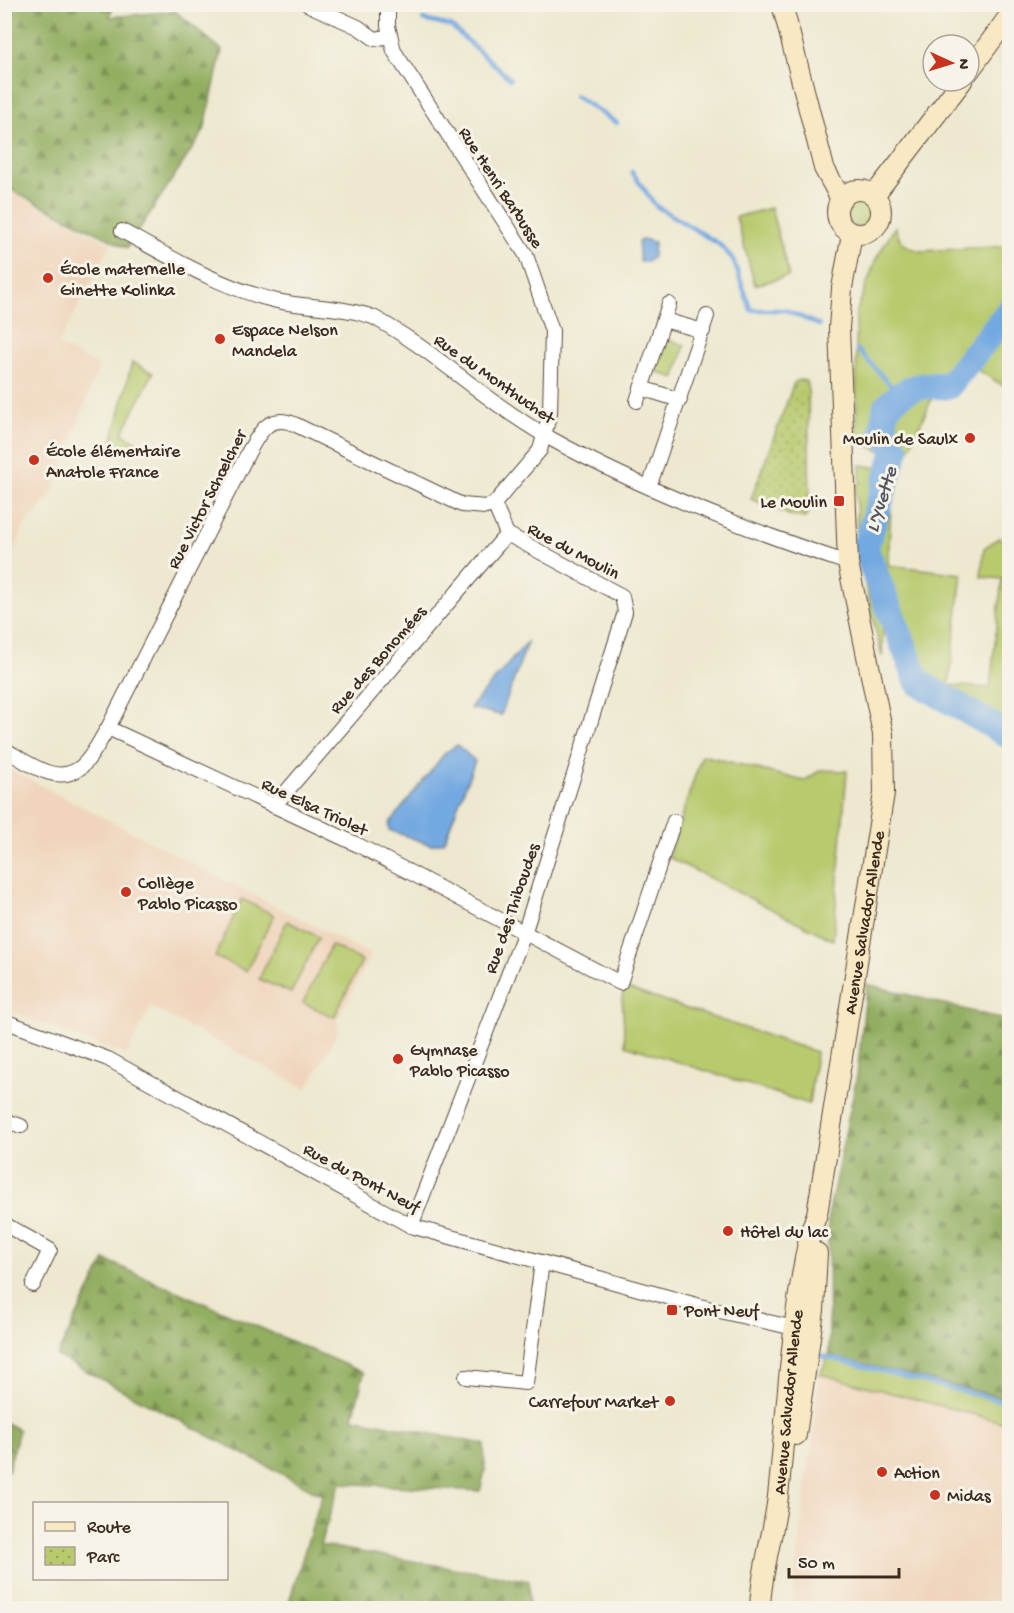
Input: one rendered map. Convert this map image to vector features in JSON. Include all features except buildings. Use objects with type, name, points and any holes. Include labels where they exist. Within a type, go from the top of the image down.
[{"type":"main road","points":[[782,4],[824,168],[841,199]]},
{"type":"main road","points":[[981,55],[1010,15]]},
{"type":"main road","points":[[870,193],[880,203],[881,218],[873,230],[860,235],[852,234],[838,219],[837,212],[841,199],[851,191],[870,193],[879,189],[953,93]]},
{"type":"main road","name":"Avenue Salvador Allende","points":[[759,1608],[760,1588],[778,1498],[802,1330],[811,1229],[817,1215],[884,793],[883,734],[848,563],[839,328],[842,288],[852,234]]},
{"type":"main road","points":[[772,1608],[772,1584],[788,1500],[802,1330]]},
{"type":"street","points":[[307,4],[358,27],[375,39],[390,36]]},
{"type":"street","name":"Rue Henri Barbusse","points":[[388,4],[390,36],[394,51],[526,255],[552,331],[550,412],[545,435]]},
{"type":"street","name":"Rue du Monthuchet","points":[[122,231],[230,288],[279,301],[354,310],[373,316],[545,435],[649,487],[737,523],[848,563]]},
{"type":"street","points":[[669,304],[639,394],[680,400]]},
{"type":"street","points":[[649,487],[707,316]]},
{"type":"street","points":[[664,320],[703,331]]},
{"type":"street","name":"Rue Victor Schœlcher","points":[[108,728],[248,453],[260,432],[271,422],[283,420],[294,424],[462,505],[486,507],[494,504]]},
{"type":"street","points":[[494,504],[540,450],[545,435]]},
{"type":"street","name":"Rue du Moulin","points":[[494,504],[507,534],[621,596]]},
{"type":"street","name":"Rue des Bonomées","points":[[274,806],[507,534]]},
{"type":"street","name":"Rue des Thiboudes","points":[[411,1226],[524,934],[625,612],[621,596]]},
{"type":"street","points":[[4,749],[47,773],[64,776],[81,767],[108,728]]},
{"type":"street","name":"Rue Elsa Triolet","points":[[108,728],[358,845],[620,983],[674,821]]},
{"type":"street","name":"Rue du Pont Neuf","points":[[4,1022],[108,1059],[411,1226],[711,1309],[802,1330]]},
{"type":"street","points":[[4,1120],[21,1126]]},
{"type":"street","points":[[4,1224],[50,1250],[33,1285]]},
{"type":"street","points":[[466,1377],[526,1383],[542,1262]]},
{"type":"shaded area","points":[[4,188],[111,244],[58,345],[99,366],[51,496],[25,524],[5,573]]},
{"type":"shaded area","name":"Collège Pablo Picasso","points":[[5,767],[371,955],[337,1020],[338,1031],[307,1089],[151,1007],[126,1055],[5,1010]]},
{"type":"shaded area","points":[[820,1374],[1009,1424],[1009,1608],[791,1608]]},
{"type":"green space","points":[[4,5],[113,5],[110,17],[175,11],[222,50],[204,131],[127,248],[5,187]]},
{"type":"green space","points":[[861,197],[867,198],[875,206],[875,218],[867,226],[861,227],[855,226],[847,218],[846,212],[847,206],[855,198]]},
{"type":"green space","points":[[771,208],[789,276],[755,285],[736,217]]},
{"type":"green space","points":[[895,227],[904,244],[921,251],[1010,246],[1009,389],[961,360],[934,394],[904,460],[857,442],[856,313],[876,259]]},
{"type":"green space","points":[[665,339],[685,345],[675,378],[654,371]]},
{"type":"green space","points":[[132,362],[153,373],[122,434],[136,441],[132,451],[112,442]]},
{"type":"green space","points":[[799,380],[806,381],[808,384],[810,510],[805,518],[792,516],[751,499],[794,383]]},
{"type":"green space","points":[[860,465],[900,471],[891,504],[888,565],[962,574],[949,685],[990,688],[1002,579],[981,577],[984,548],[999,538],[1009,545],[1009,746],[935,697],[883,630],[882,657],[857,550],[856,485],[860,484]]},
{"type":"green space","points":[[702,755],[804,781],[821,770],[847,771],[833,940],[668,857]]},
{"type":"green space","points":[[242,899],[274,915],[246,971],[215,957]]},
{"type":"green space","points":[[287,921],[319,937],[291,993],[259,979]]},
{"type":"green space","points":[[331,945],[362,961],[334,1017],[303,1003]]},
{"type":"green space","points":[[867,984],[1009,1021],[1009,1399],[829,1356],[828,1216],[857,1076]]},
{"type":"green space","points":[[625,988],[816,1052],[809,1104],[625,1045],[622,997]]},
{"type":"green space","points":[[105,1260],[364,1373],[353,1418],[484,1444],[485,1471],[480,1491],[340,1483],[320,1545],[529,1581],[529,1608],[287,1608],[322,1495],[57,1356]]},
{"type":"green space","points":[[829,1356],[1009,1399],[1009,1424],[820,1374]]},
{"type":"green space","points":[[4,1422],[19,1430],[8,1471],[5,1469]]},
{"type":"water","points":[[643,239],[654,242],[653,257],[647,262],[640,262],[638,242]]},
{"type":"water","points":[[528,641],[501,715],[470,708]]},
{"type":"water","points":[[457,745],[475,761],[444,842],[431,845],[389,830],[389,824],[445,753]]},
{"type":"waterway","points":[[423,20],[451,26],[510,79]]},
{"type":"waterway","points":[[575,96],[617,123]]},
{"type":"waterway","points":[[632,172],[656,206],[719,244],[733,259],[751,310],[785,310],[819,325]]},
{"type":"waterway","name":"L'Yvette","points":[[1010,310],[948,386],[929,385],[914,388],[886,407],[883,432],[896,450],[865,548],[918,682],[1010,736]]},
{"type":"waterway","points":[[857,349],[899,394]]},
{"type":"waterway","points":[[822,1356],[1010,1403]]},
{"type":"place","name":"École maternelle Ginette Kolinka","points":[[48,278]]},
{"type":"place","name":"Espace Nelson Mandela","points":[[220,339]]},
{"type":"place","name":"Moulin de Saulx","points":[[970,438]]},
{"type":"place","name":"École élémentaire Anatole France","points":[[34,460]]},
{"type":"place","name":"Le Moulin","points":[[839,501]]},
{"type":"place","name":"Collège Pablo Picasso","points":[[126,892]]},
{"type":"place","name":"Gymnase Pablo Picasso","points":[[398,1059]]},
{"type":"place","name":"Hôtel du lac","points":[[728,1231]]},
{"type":"place","name":"Pont Neuf","points":[[672,1310]]},
{"type":"place","name":"Carrefour Market","points":[[670,1401]]},
{"type":"place","name":"Action","points":[[882,1472]]},
{"type":"place","name":"Midas","points":[[935,1495]]}]
